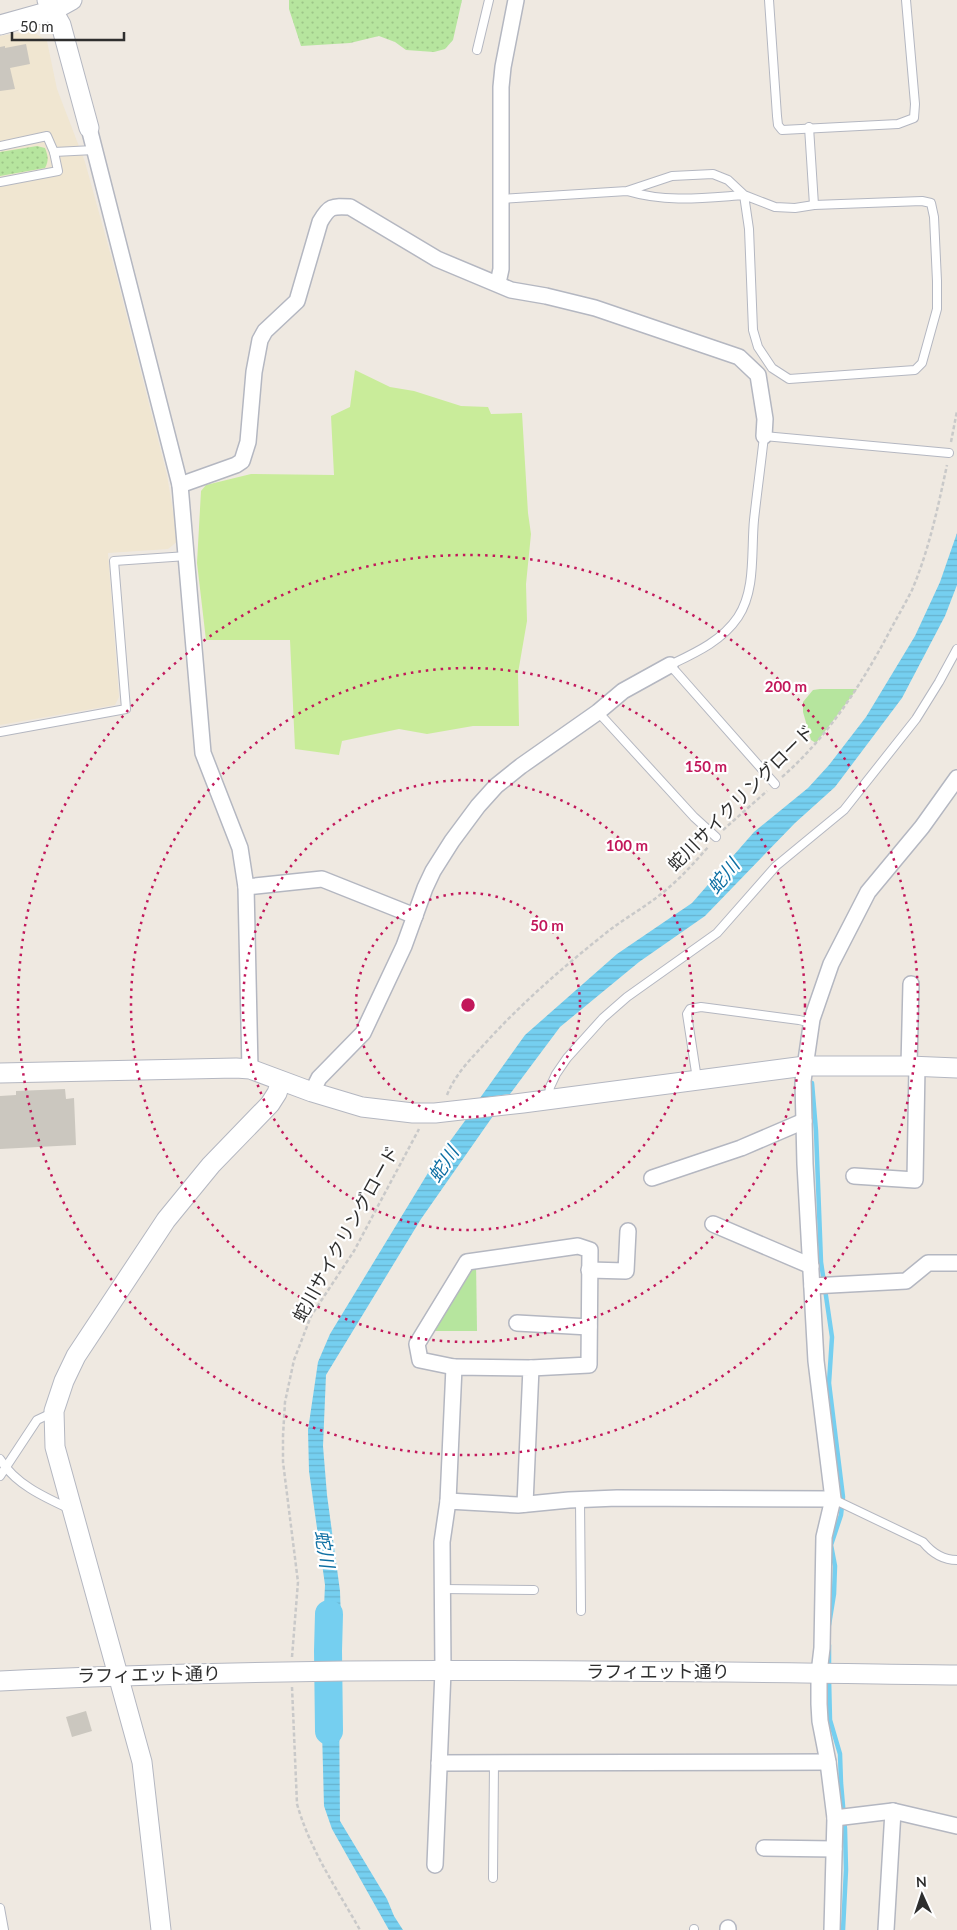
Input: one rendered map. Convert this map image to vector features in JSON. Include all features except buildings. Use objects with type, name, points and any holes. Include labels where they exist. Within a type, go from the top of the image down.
[{"type":"street","points":[[0,25],[51,5],[72,0]]},
{"type":"street","points":[[498,283],[500,269],[501,87],[516,0]]},
{"type":"street","points":[[51,5],[61,25],[180,485],[203,753],[240,848],[246,887],[250,1069]]},
{"type":"street","points":[[180,485],[236,465],[242,461],[248,442],[254,372],[260,340],[265,330],[297,301],[320,222],[327,210],[336,206],[350,207],[437,259],[511,290],[595,308],[739,357],[758,375],[765,419],[764,436]]},
{"type":"street","points":[[312,1092],[319,1078],[363,1033],[404,946],[433,871],[452,841],[496,786],[521,766],[598,712],[623,691],[670,665]]},
{"type":"street","points":[[832,1930],[836,1818],[820,1721],[819,1673],[822,1648],[824,1537],[833,1500],[816,1360],[803,1081],[812,1023],[824,980],[831,964],[868,892],[922,827],[957,778]]},
{"type":"street","points":[[246,887],[322,879],[415,916]]},
{"type":"street","points":[[854,1176],[915,1180],[911,984]]},
{"type":"street","points":[[0,1073],[218,1067],[250,1069],[312,1092],[362,1107],[413,1113],[447,1104],[523,1103],[805,1066],[957,1068]]},
{"type":"street","points":[[161,1930],[142,1762],[55,1447],[54,1412],[64,1381],[76,1356],[166,1220],[211,1165],[270,1104],[277,1093],[281,1081]]},
{"type":"street","points":[[652,1178],[741,1148],[804,1121]]},
{"type":"street","points":[[714,1224],[811,1266]]},
{"type":"street","points":[[589,1270],[626,1271],[628,1231]]},
{"type":"street","points":[[578,1246],[590,1250],[589,1327],[589,1365],[531,1368],[454,1367],[420,1360],[417,1344],[466,1262],[578,1246]]},
{"type":"street","points":[[812,1286],[906,1281],[928,1263],[957,1263]]},
{"type":"street","points":[[517,1323],[589,1327]]},
{"type":"street","points":[[435,1865],[444,1671],[442,1542],[448,1501],[454,1367]]},
{"type":"street","points":[[525,1504],[531,1368]]},
{"type":"street","points":[[448,1501],[525,1504],[580,1500],[833,1500]]},
{"type":"street","name":"ラフィエット通り","points":[[0,1681],[119,1675],[358,1671],[957,1674]]},
{"type":"street","points":[[439,1763],[828,1762]]},
{"type":"street","points":[[836,1818],[893,1811],[957,1826]]},
{"type":"street","points":[[886,1930],[893,1811]]},
{"type":"street","points":[[764,1848],[834,1849]]},
{"type":"lane","points":[[477,50],[490,0]]},
{"type":"lane","points":[[769,0],[778,125],[782,130],[810,127],[898,124],[914,118],[915,104],[906,0]]},
{"type":"lane","points":[[810,127],[814,205]]},
{"type":"lane","points":[[0,146],[47,136],[54,152],[58,171],[0,182]]},
{"type":"lane","points":[[54,152],[94,150]]},
{"type":"lane","points":[[501,199],[627,191],[672,176],[713,174],[728,180],[744,195],[775,207],[795,208],[814,205],[922,201],[931,203],[934,226],[937,309],[922,363],[915,370],[789,379],[772,368],[758,347],[754,330],[749,229],[744,195]]},
{"type":"lane","points":[[627,191],[648,197],[666,199],[744,195]]},
{"type":"lane","points":[[775,784],[670,665],[702,650],[737,619],[745,606],[749,593],[754,522],[764,436],[949,453]]},
{"type":"lane","points":[[0,732],[126,709],[114,561],[187,556]]},
{"type":"lane","points":[[548,1100],[550,1087],[556,1074],[567,1058],[603,1018],[635,991],[717,933],[776,866],[844,810],[916,719],[957,649]]},
{"type":"lane","points":[[598,712],[694,817],[716,837]]},
{"type":"lane","points":[[697,1079],[687,1014],[690,1009],[701,1007],[812,1023]]},
{"type":"lane","points":[[0,1476],[37,1420],[54,1412]]},
{"type":"lane","points":[[0,1459],[5,1468],[31,1490],[72,1510]]},
{"type":"lane","points":[[580,1500],[581,1611]]},
{"type":"lane","points":[[833,1500],[923,1542],[932,1552],[949,1560],[957,1560]]},
{"type":"lane","points":[[442,1589],[534,1590]]},
{"type":"lane","points":[[492,1878],[494,1762]]},
{"type":"lane","points":[[0,1908],[4,1930]]},
{"type":"path","name":"蛇川サイクリングロード","points":[[447,1104],[452,1083],[464,1066],[516,1010],[566,964],[618,924],[662,894],[691,868],[716,837],[801,761],[857,690],[912,589],[936,517],[957,411]]},
{"type":"path","name":"蛇川サイクリングロード","points":[[360,1930],[310,1842],[297,1804],[294,1673],[298,1582],[283,1462],[285,1402],[294,1360],[311,1316],[354,1251],[422,1122]]},
{"type":"shaded area","points":[[32,31],[47,41],[57,89],[85,162],[116,274],[167,475],[178,541],[168,549],[108,553],[119,697],[115,705],[0,725],[0,36]]},
{"type":"green space","points":[[289,0],[462,0],[453,40],[445,49],[434,52],[406,50],[395,42],[379,36],[350,43],[301,46],[289,9]]},
{"type":"green space","points":[[37,146],[45,148],[47,153],[48,158],[45,168],[0,176],[0,152]]},
{"type":"green space","points":[[355,370],[390,387],[414,391],[461,406],[488,407],[491,414],[522,413],[531,534],[526,584],[527,621],[518,673],[519,726],[473,726],[427,734],[399,729],[342,741],[339,755],[295,749],[290,640],[206,640],[197,563],[201,491],[206,485],[251,474],[334,475],[331,416],[350,407]]},
{"type":"green space","points":[[857,689],[816,743],[811,740],[803,712],[803,702],[813,690]]},
{"type":"green space","points":[[476,1261],[477,1331],[426,1331]]},
{"type":"water","points":[[957,533],[957,585],[945,616],[902,698],[835,787],[795,823],[705,916],[639,962],[560,1027],[510,1094],[480,1098],[525,1035],[617,954],[692,903],[754,832],[808,788],[829,765],[866,717],[915,636],[940,582]]},
{"type":"water","points":[[493,1116],[421,1219],[326,1375],[323,1446],[327,1495],[340,1591],[342,1650],[322,1651],[325,1585],[309,1471],[308,1430],[318,1362],[330,1334],[434,1163],[467,1118]]},
{"type":"water","points":[[321,1693],[339,1693],[340,1821],[387,1899],[394,1916],[403,1930],[389,1930],[332,1829],[324,1806]]},
{"type":"waterway","points":[[812,1083],[816,1131],[821,1262],[832,1337],[829,1383],[843,1497],[841,1515],[831,1545],[835,1566],[834,1594],[829,1625]]},
{"type":"waterway","name":"蛇川","points":[[329,1614],[329,1731]]},
{"type":"waterway","points":[[829,1645],[829,1670]]},
{"type":"waterway","points":[[829,1678],[830,1720],[840,1754],[845,1829],[846,1870],[843,1930]]}]
